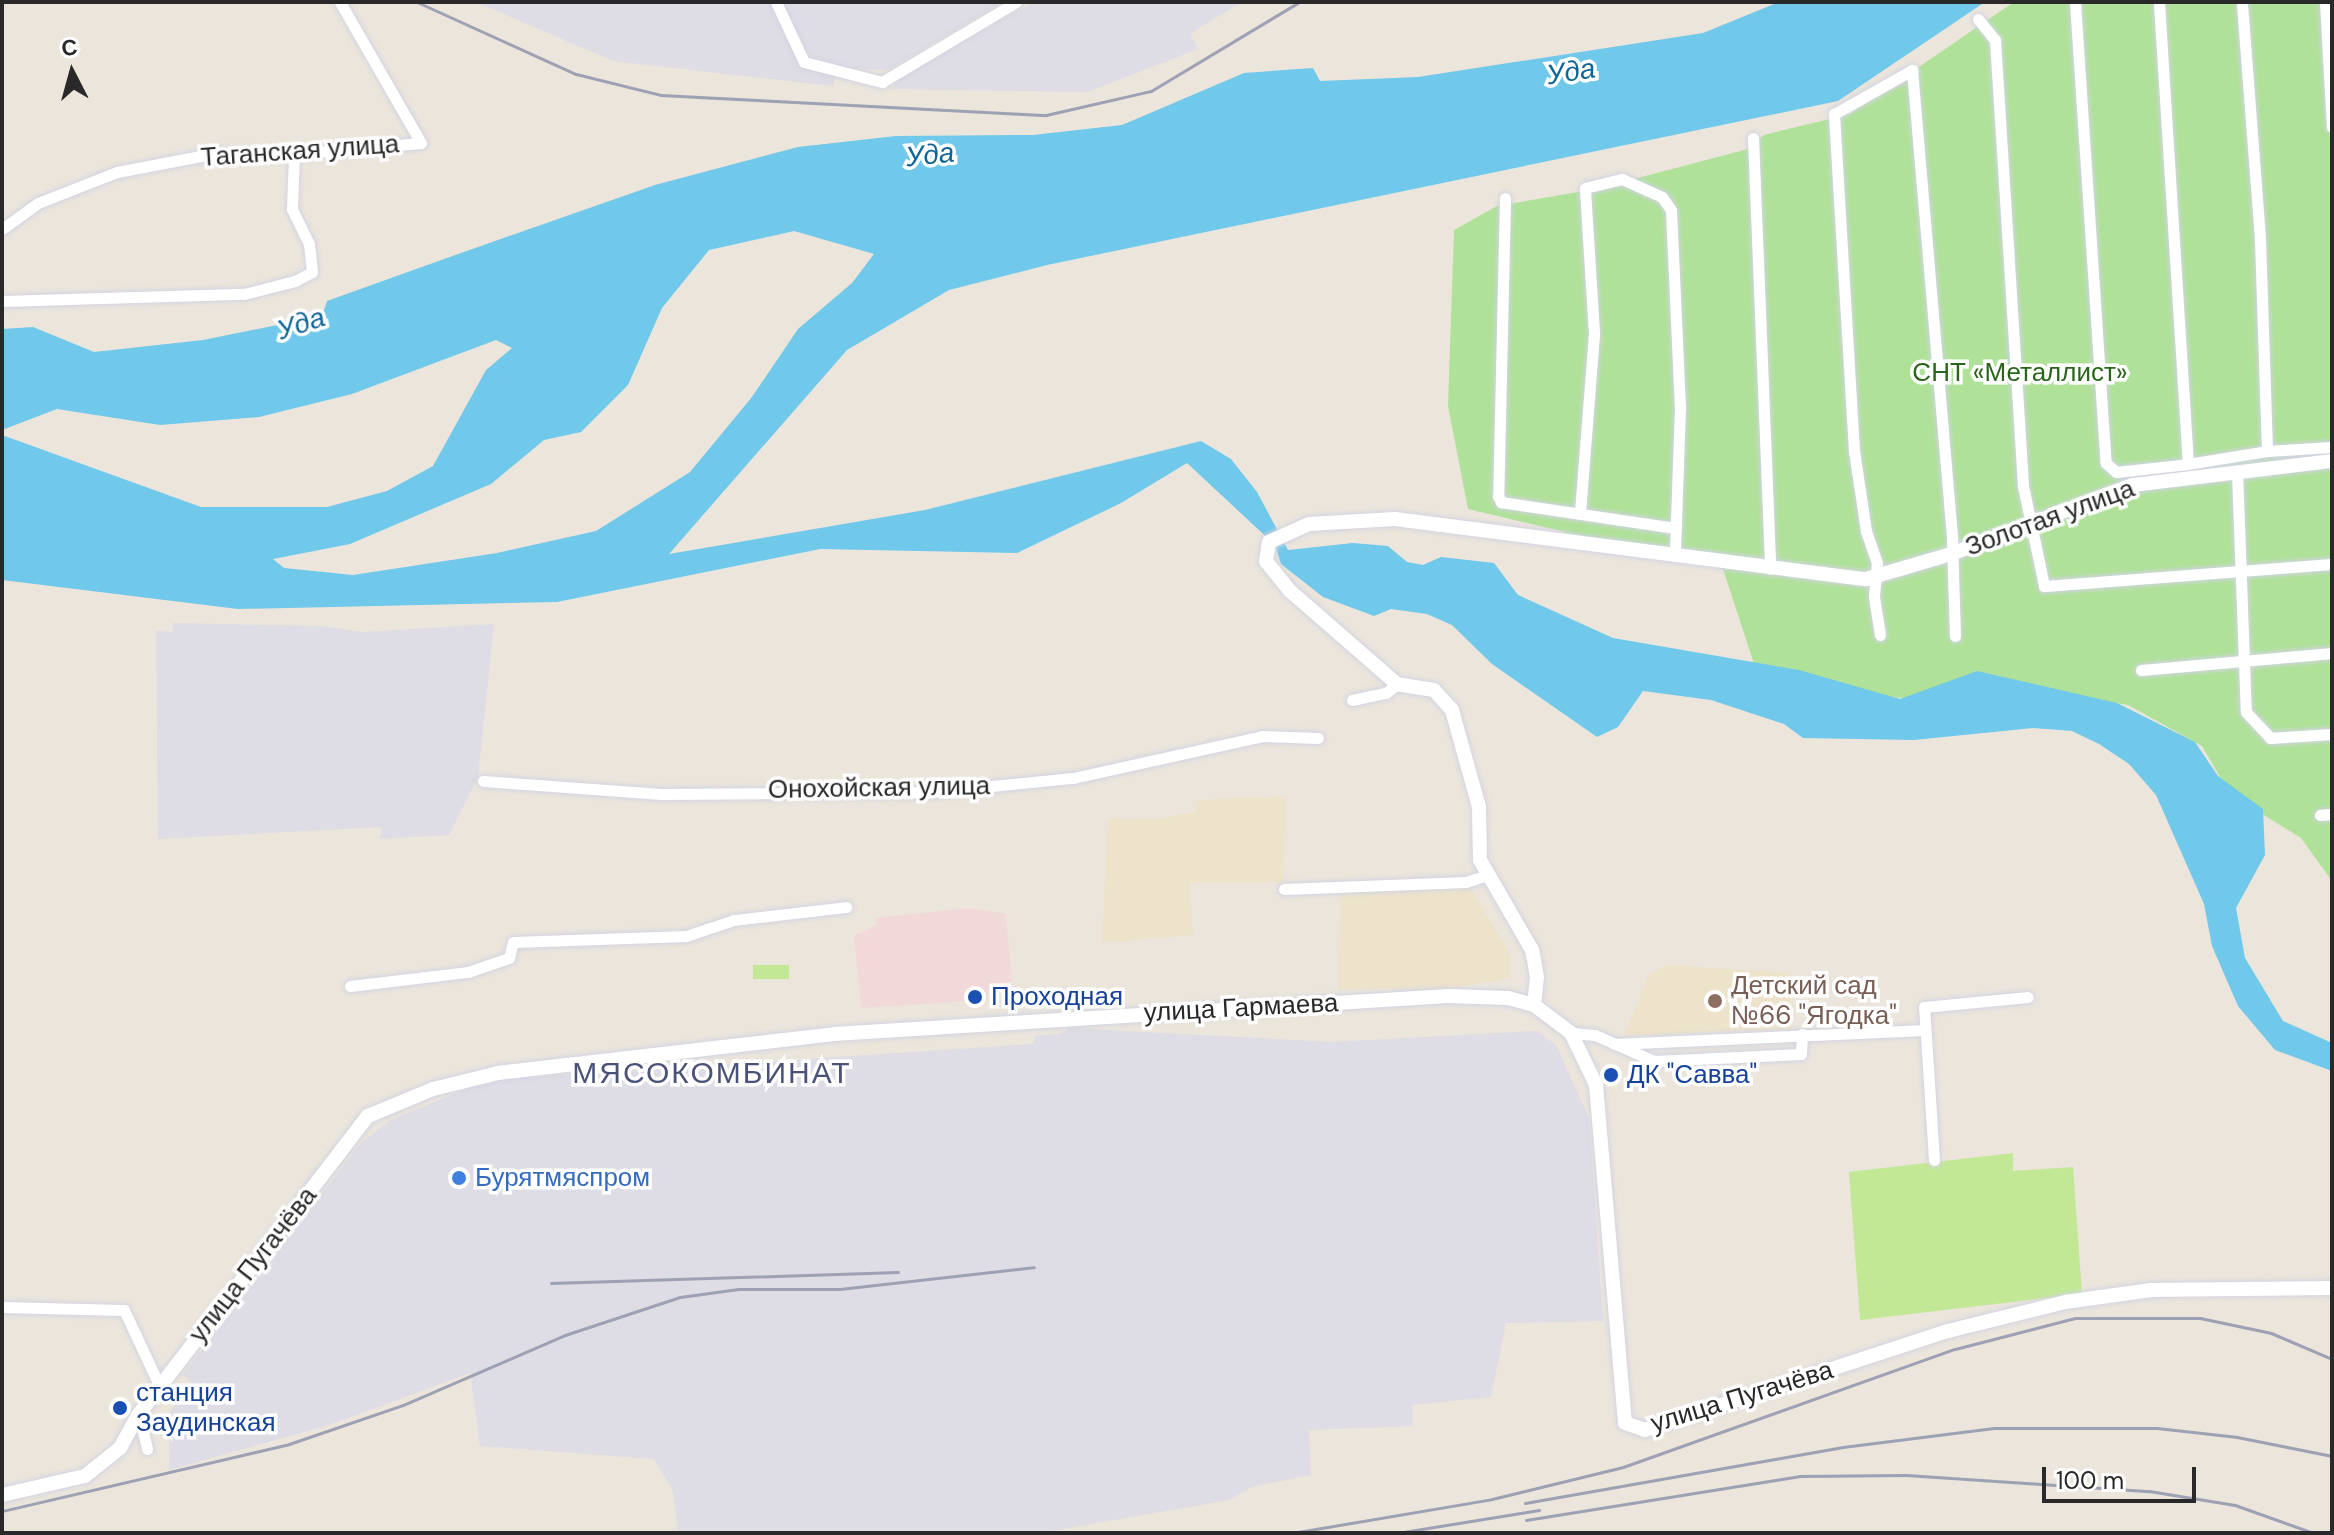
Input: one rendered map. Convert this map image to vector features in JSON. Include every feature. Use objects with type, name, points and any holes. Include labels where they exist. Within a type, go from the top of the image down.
[{"type":"street","name":"Таганская улица","points":[[2,229],[38,203],[117,172],[211,154],[294,154],[421,143],[340,2]]},
{"type":"street","points":[[776,2],[804,62],[882,82],[1016,2]]},
{"type":"street","points":[[2075,2],[2106,463],[2116,472],[2264,452],[2332,447]]},
{"type":"street","points":[[2159,2],[2188,464]]},
{"type":"street","points":[[2242,2],[2260,238],[2262,468]]},
{"type":"street","points":[[2325,2],[2332,127]]},
{"type":"street","points":[[1978,19],[1995,40],[2023,486],[2047,588],[2332,564]]},
{"type":"street","points":[[1880,635],[1874,578],[1877,563],[1866,531],[1853,437],[1834,114],[1912,70],[1955,636]]},
{"type":"street","points":[[1753,138],[1770,569]]},
{"type":"street","points":[[2,301],[244,294],[295,281],[312,272],[309,244],[292,209],[294,154]]},
{"type":"street","points":[[1580,512],[1594,333],[1585,188],[1622,179],[1662,197],[1671,210],[1680,407],[1675,553]]},
{"type":"street","points":[[1505,198],[1498,496],[1501,502],[1676,528]]},
{"type":"street","name":"Золотая улица","points":[[1397,684],[1290,591],[1266,561],[1269,542],[1288,530],[1345,519],[1395,519],[1675,553],[1770,569],[1874,578],[1951,554],[2133,485],[2332,461]]},
{"type":"street","points":[[2237,471],[2246,712],[2270,738],[2332,734]]},
{"type":"street","points":[[2141,670],[2332,653]]},
{"type":"street","points":[[1352,700],[1386,693],[1397,684],[1434,690],[1452,710],[1479,807],[1485,876],[1511,910],[1532,950],[1537,977],[1534,1005]]},
{"type":"street","name":"Онохойская улица","points":[[483,781],[662,794],[932,792],[1073,778],[1262,736],[1318,738]]},
{"type":"street","points":[[1284,889],[1466,882],[1485,876]]},
{"type":"street","points":[[350,986],[468,972],[509,958],[513,942],[686,936],[734,920],[846,907]]},
{"type":"street","name":"улица Гармаева","points":[[368,1116],[433,1089],[498,1073],[834,1034],[1448,996],[1508,998],[1534,1005],[1571,1033],[1614,1044],[1654,1061],[1801,1054],[1802,1034]]},
{"type":"street","points":[[1934,1160],[1924,1007],[2028,997]]},
{"type":"street","points":[[1614,1044],[1925,1030]]},
{"type":"street","name":"улица Пугачёва","points":[[1571,1033],[1589,1065],[1602,1111],[1625,1423],[1634,1427],[1662,1427],[1948,1331],[2065,1302],[2151,1290],[2332,1288]]},
{"type":"street","name":"улица Пугачёва","points":[[2,1495],[85,1476],[120,1448],[139,1414],[368,1116]]},
{"type":"street","points":[[2,1307],[124,1310],[160,1387]]},
{"type":"street","points":[[139,1414],[147,1449]]},
{"type":"shaded area","points":[[476,2],[1002,2],[888,70],[837,67],[833,86],[613,61]]},
{"type":"shaded area","points":[[1034,2],[1241,2],[1190,34],[1198,49],[1088,92],[893,89],[895,79]]},
{"type":"shaded area","points":[[173,623],[322,626],[363,632],[494,624],[478,777],[449,835],[380,839],[382,827],[158,839],[156,631],[172,632]]},
{"type":"shaded area","points":[[1286,796],[1283,882],[1190,883],[1193,935],[1102,943],[1108,818],[1159,819],[1194,812],[1197,800]]},
{"type":"shaded area","points":[[1470,887],[1511,956],[1511,978],[1454,988],[1338,990],[1341,889]]},
{"type":"shaded area","points":[[969,908],[1006,914],[1012,981],[988,991],[988,1000],[861,1008],[854,936],[876,925],[876,918]]},
{"type":"shaded area","name":"Детский сад №66 \"Ягодка\"","points":[[1667,965],[1790,973],[1792,1029],[1624,1036],[1649,974]]},
{"type":"shaded area","name":"Бурятмяспром","points":[[1069,1028],[1332,1042],[1537,1031],[1556,1045],[1589,1118],[1603,1321],[1506,1323],[1491,1397],[1412,1405],[1413,1426],[1309,1430],[1311,1475],[1254,1486],[1229,1500],[1040,1533],[678,1533],[673,1491],[654,1459],[480,1446],[470,1373],[329,1425],[169,1470],[170,1412],[191,1382],[183,1375],[362,1142],[391,1120],[488,1080],[1034,1044],[1034,1036],[1061,1034]]},
{"type":"green space","name":"СНТ «Металлист»","points":[[2014,2],[2332,2],[2332,881],[2301,838],[2230,794],[2202,746],[2128,705],[1970,680],[1916,699],[1865,695],[1755,667],[1723,569],[1468,509],[1448,406],[1454,230],[1497,206],[1596,189],[1748,149],[1764,135],[1850,114]]},
{"type":"green space","points":[[753,965],[789,965],[789,979],[753,979]]},
{"type":"green space","points":[[2013,1153],[2013,1171],[2073,1167],[2082,1294],[1860,1320],[1849,1172]]},
{"type":"water","name":"Уда","points":[[1779,2],[1985,2],[1838,101],[1047,265],[949,290],[847,350],[669,554],[925,510],[1201,441],[1231,459],[1257,492],[1288,550],[1353,543],[1388,546],[1407,562],[1423,565],[1441,557],[1494,563],[1518,595],[1613,638],[1799,670],[1900,699],[1977,671],[2117,703],[2195,742],[2218,776],[2263,809],[2265,855],[2236,908],[2245,958],[2283,1021],[2332,1043],[2332,1071],[2275,1050],[2238,1006],[2212,946],[2204,904],[2156,795],[2129,764],[2099,744],[2072,731],[2033,728],[1914,740],[1803,738],[1784,724],[1711,700],[1643,691],[1618,727],[1597,737],[1492,664],[1452,625],[1427,614],[1391,609],[1374,616],[1323,597],[1281,564],[1275,545],[1187,463],[1121,503],[1017,553],[820,549],[557,602],[238,609],[2,580],[2,435],[201,507],[327,507],[387,491],[433,466],[486,370],[512,348],[496,340],[352,394],[259,417],[160,425],[57,409],[2,430],[2,329],[33,327],[94,352],[203,340],[322,316],[327,301],[444,259],[655,185],[798,147],[896,136],[1033,135],[1122,125],[1244,73],[1313,68],[1320,81],[1418,77],[1703,33]],"holes":[[[794,231],[874,254],[852,283],[798,329],[752,397],[690,472],[596,531],[497,553],[353,575],[284,568],[273,559],[350,544],[491,484],[544,440],[581,432],[628,385],[662,308],[709,250]]]},
{"type":"railway","points":[[417,2],[576,74],[661,95],[1046,115],[1151,91],[1299,2]]},
{"type":"railway","points":[[2,1511],[289,1444],[403,1405],[565,1335],[680,1297],[738,1289],[839,1289],[1034,1267]]},
{"type":"railway","points":[[551,1283],[898,1272]]},
{"type":"railway","points":[[1292,1533],[1492,1499],[1623,1467],[1955,1349],[2075,1318],[2200,1318],[2271,1333],[2332,1359]]},
{"type":"railway","points":[[1525,1503],[1843,1447],[1994,1428],[2157,1428],[2237,1437],[2332,1456]]},
{"type":"railway","points":[[1526,1520],[1800,1476],[1906,1475],[2149,1491],[2235,1505],[2313,1533]]},
{"type":"railway","points":[[1397,1533],[1539,1510]]},
{"type":"place","name":"Проходная","points":[[975,997]]},
{"type":"place","name":"Детский сад №66 \"Ягодка\"","points":[[1715,1001]]},
{"type":"place","name":"ДК \"Савва\"","points":[[1611,1075]]},
{"type":"place","name":"Бурятмяспром","points":[[459,1178]]},
{"type":"place","name":"станция Заудинская","points":[[120,1408]]},
{"type":"district","name":"МЯСОКОМБИНАТ","points":[[712,1073]]}]
